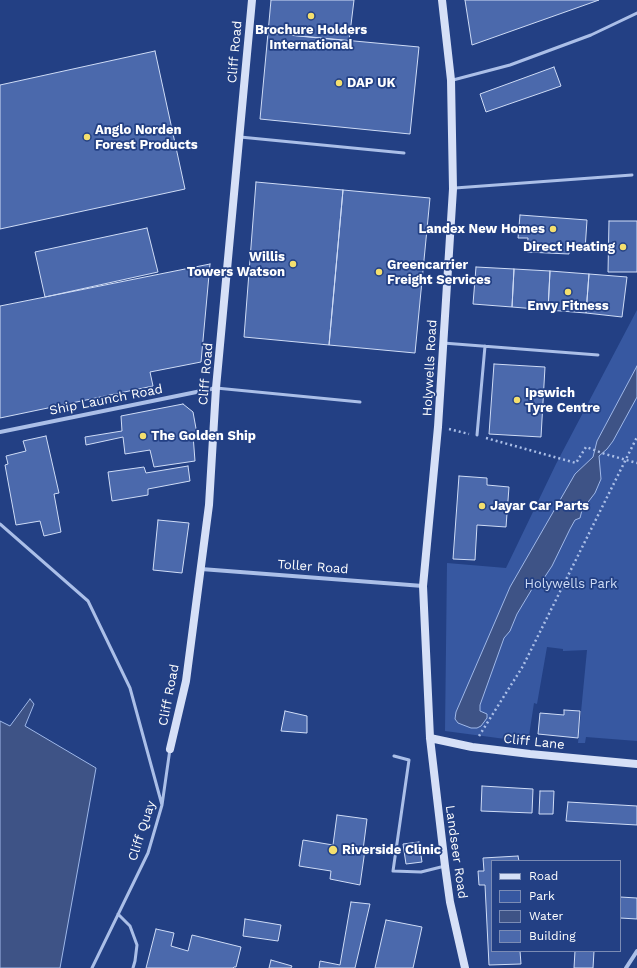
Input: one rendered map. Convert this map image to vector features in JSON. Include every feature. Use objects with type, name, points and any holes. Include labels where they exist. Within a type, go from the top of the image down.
[{"type":"street","name":"Cliff Road","points":[[170,749],[186,681],[209,505],[216,388],[252,0]]},
{"type":"street","name":"Holywells Road","points":[[430,738],[423,586],[438,427],[453,188],[451,80],[442,0]]},
{"type":"street","name":"Ship Launch Road","points":[[0,432],[216,388]]},
{"type":"street","name":"Toller Road","points":[[201,569],[423,586]]},
{"type":"street","name":"Cliff Lane","points":[[430,738],[472,747],[637,764]]},
{"type":"street","name":"Landseer Road","points":[[430,738],[450,902],[464,968]]},
{"type":"street","points":[[626,968],[637,951]]},
{"type":"lane","points":[[451,80],[510,65],[591,36],[637,14]]},
{"type":"lane","points":[[240,137],[404,153]]},
{"type":"lane","points":[[453,188],[632,175]]},
{"type":"lane","points":[[443,343],[598,355]]},
{"type":"lane","points":[[477,435],[485,346]]},
{"type":"lane","points":[[216,388],[360,402]]},
{"type":"lane","points":[[0,524],[88,600],[130,688],[162,804]]},
{"type":"lane","name":"Cliff Quay","points":[[92,968],[148,853],[162,804],[170,749]]},
{"type":"lane","points":[[394,756],[409,760],[393,871],[421,872],[445,866]]},
{"type":"lane","points":[[118,914],[130,926],[137,945],[133,968]]},
{"type":"path","points":[[438,427],[477,435],[576,463],[586,447],[626,461],[637,463]]},
{"type":"path","points":[[472,747],[523,666],[637,437]]},
{"type":"green space","name":"Holywells Park","points":[[637,310],[637,741],[586,737],[585,743],[578,743],[587,650],[563,651],[563,649],[547,647],[537,704],[534,703],[528,742],[445,731],[447,563],[506,568],[556,464]]},
{"type":"water","points":[[637,366],[637,397],[613,441],[599,456],[601,479],[595,493],[582,510],[580,518],[575,520],[552,566],[542,581],[532,589],[517,614],[510,631],[504,638],[480,705],[480,711],[487,714],[487,718],[481,726],[477,728],[471,728],[458,723],[455,719],[456,712],[510,587],[575,474],[593,457],[597,441]]},
{"type":"water","points":[[30,699],[34,704],[25,726],[96,768],[60,968],[0,968],[0,721],[10,726]]},
{"type":"building","name":"Brochure Holders International","points":[[271,0],[354,0],[349,41],[268,33]]},
{"type":"building","points":[[465,0],[599,0],[472,45]]},
{"type":"building","name":"DAP UK","points":[[268,33],[419,47],[410,134],[260,119]]},
{"type":"building","name":"Anglo Norden Forest Products","points":[[155,51],[185,189],[0,229],[0,85]]},
{"type":"building","points":[[554,67],[561,86],[486,112],[480,94]]},
{"type":"building","name":"Willis Towers Watson","points":[[256,182],[343,190],[329,345],[244,337]]},
{"type":"building","name":"Greencarrier Freight Services","points":[[343,190],[430,198],[415,353],[329,345]]},
{"type":"building","name":"Landex New Homes","points":[[520,215],[587,220],[585,250],[569,249],[569,254],[527,252],[528,238],[518,238]]},
{"type":"building","name":"Direct Heating","points":[[609,221],[637,221],[637,272],[608,272]]},
{"type":"building","points":[[147,228],[158,272],[45,297],[35,252]]},
{"type":"building","points":[[210,264],[201,362],[150,372],[153,386],[0,418],[0,306]]},
{"type":"building","points":[[476,267],[514,269],[512,307],[473,304]]},
{"type":"building","points":[[514,269],[550,271],[548,310],[512,307]]},
{"type":"building","name":"Envy Fitness","points":[[550,271],[589,274],[586,313],[548,310]]},
{"type":"building","points":[[589,274],[627,277],[622,317],[586,313]]},
{"type":"building","name":"Ipswich Tyre Centre","points":[[494,364],[545,367],[541,437],[489,434]]},
{"type":"building","name":"The Golden Ship","points":[[183,404],[193,412],[197,434],[193,435],[195,461],[154,467],[150,450],[125,454],[123,437],[86,445],[85,437],[122,431],[121,416]]},
{"type":"building","points":[[46,436],[59,493],[54,494],[61,532],[44,536],[40,521],[16,525],[5,465],[8,464],[6,456],[26,451],[23,441]]},
{"type":"building","points":[[188,466],[190,481],[148,489],[148,495],[112,501],[108,472],[144,467],[146,473]]},
{"type":"building","name":"Jayar Car Parts","points":[[459,476],[487,478],[487,485],[509,487],[506,527],[477,525],[475,560],[453,559]]},
{"type":"building","points":[[158,520],[189,523],[182,573],[153,570]]},
{"type":"building","points":[[564,710],[580,711],[578,738],[538,734],[540,713],[564,715]]},
{"type":"building","points":[[285,711],[307,716],[307,733],[281,731]]},
{"type":"building","points":[[482,786],[533,789],[532,813],[481,811]]},
{"type":"building","points":[[540,791],[554,791],[553,814],[539,814]]},
{"type":"building","points":[[568,802],[637,806],[637,825],[566,821]]},
{"type":"building","name":"Riverside Clinic","points":[[337,815],[367,819],[363,850],[365,850],[360,885],[330,879],[331,871],[299,866],[303,840],[333,845]]},
{"type":"building","points":[[419,842],[422,862],[406,864],[403,844]]},
{"type":"building","points":[[518,856],[519,860],[491,860],[491,952],[520,952],[521,964],[489,965],[485,885],[479,885],[478,871],[484,871],[483,858]]},
{"type":"building","points":[[621,897],[637,898],[637,919],[621,918]]},
{"type":"building","points":[[351,902],[370,904],[355,968],[319,968],[320,961],[340,965]]},
{"type":"building","points":[[245,919],[281,925],[278,941],[243,936]]},
{"type":"building","points":[[386,920],[422,927],[413,968],[375,968]]},
{"type":"building","points":[[156,929],[174,933],[171,946],[188,951],[192,935],[241,947],[236,967],[146,968]]},
{"type":"building","points":[[575,952],[594,952],[593,968],[574,968]]},
{"type":"building","points":[[271,960],[292,966],[291,968],[269,968]]},
{"type":"place","name":"Brochure Holders International","points":[[311,16]]},
{"type":"place","name":"DAP UK","points":[[339,83]]},
{"type":"place","name":"Anglo Norden Forest Products","points":[[87,137]]},
{"type":"place","name":"Landex New Homes","points":[[553,229]]},
{"type":"place","name":"Direct Heating","points":[[623,247]]},
{"type":"place","name":"Willis Towers Watson","points":[[293,264]]},
{"type":"place","name":"Greencarrier Freight Services","points":[[379,272]]},
{"type":"place","name":"Envy Fitness","points":[[568,292]]},
{"type":"place","name":"Ipswich Tyre Centre","points":[[517,400]]},
{"type":"place","name":"The Golden Ship","points":[[143,436]]},
{"type":"place","name":"Jayar Car Parts","points":[[482,506]]},
{"type":"place","name":"Riverside Clinic","points":[[333,850]]}]
